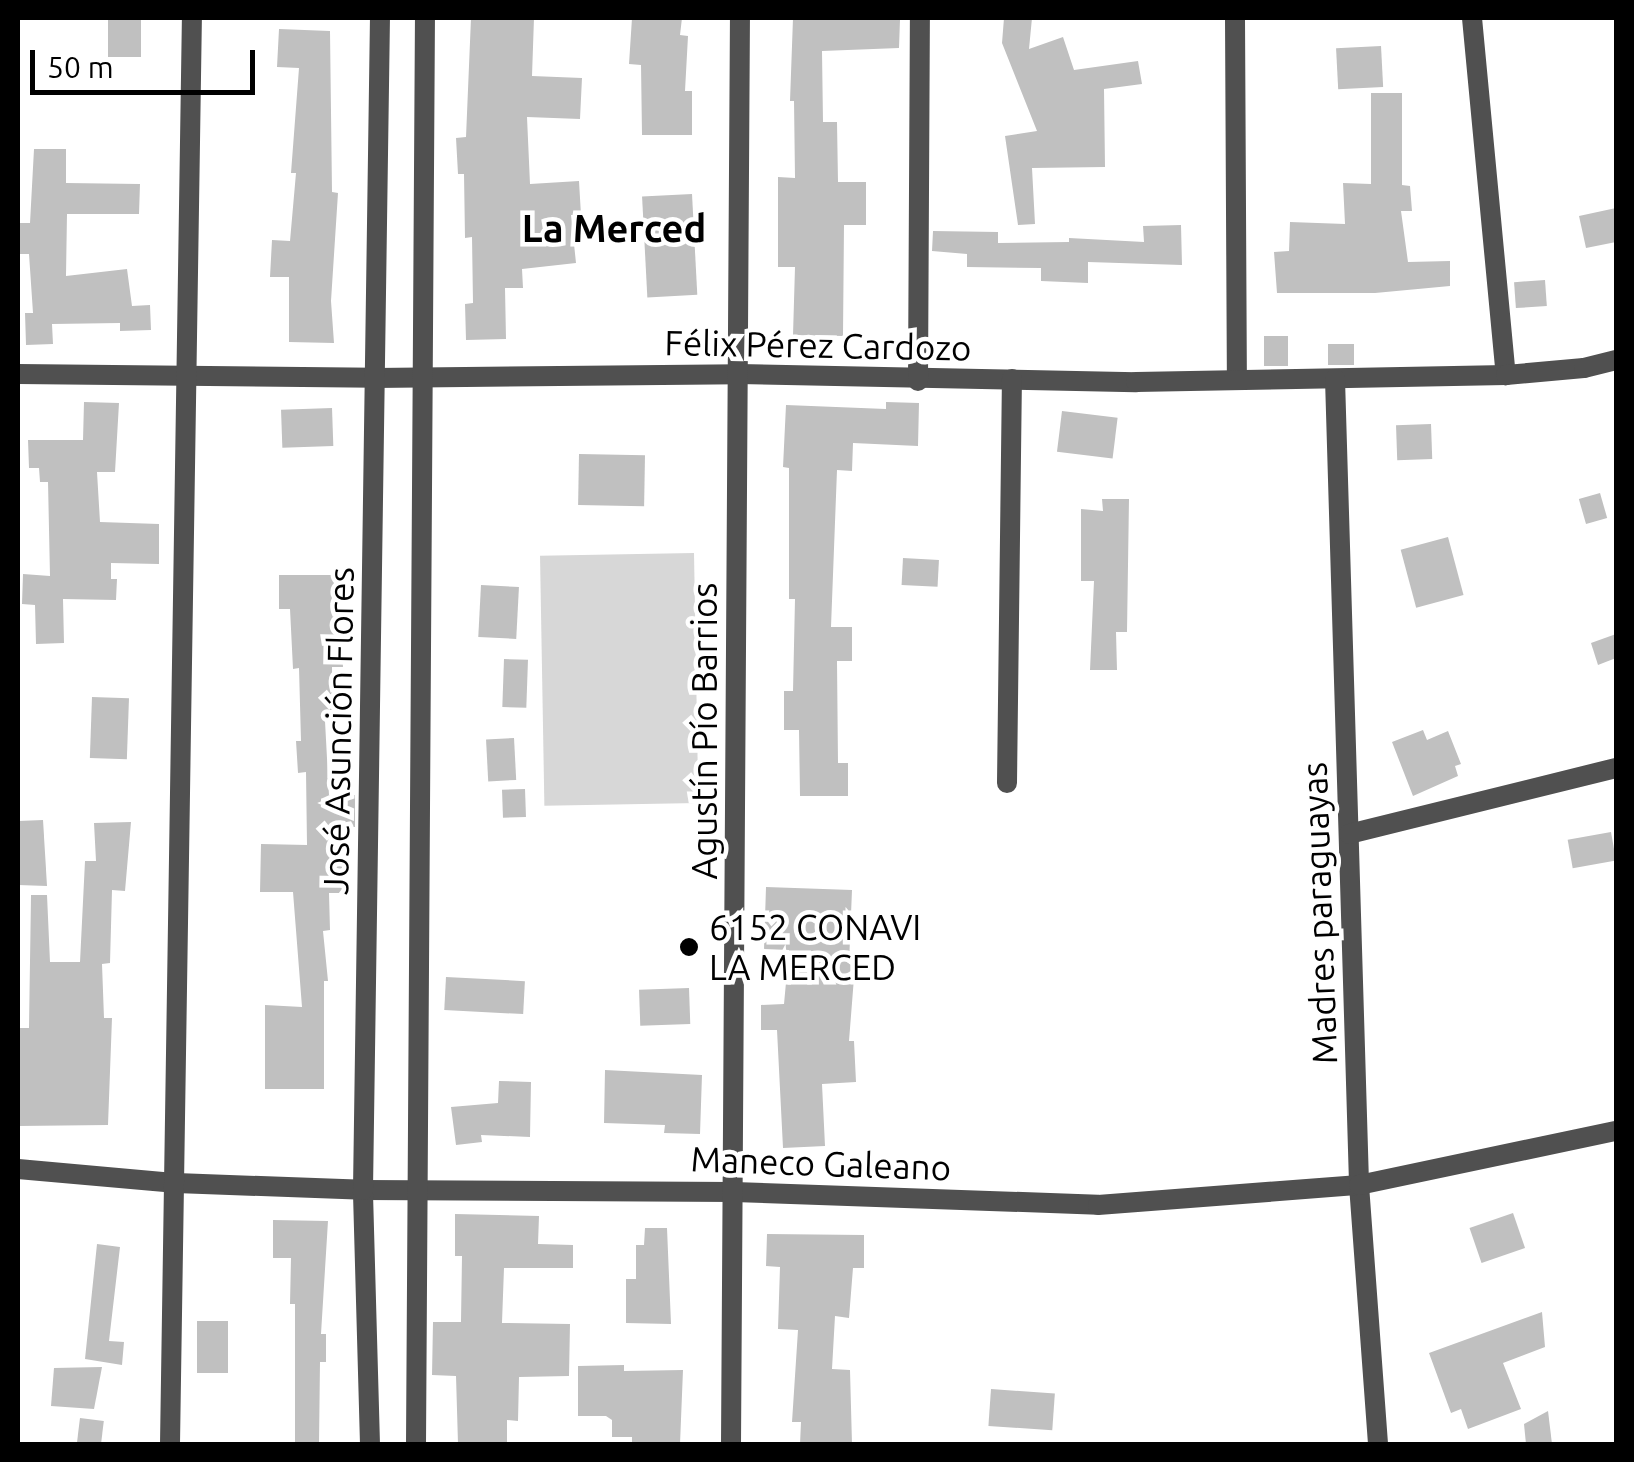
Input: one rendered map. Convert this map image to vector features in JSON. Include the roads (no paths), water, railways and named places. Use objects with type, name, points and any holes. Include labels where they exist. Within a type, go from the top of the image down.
[{"type":"street","points":[[170,1444],[190,374],[192,18]]},
{"type":"street","name":"José Asunción Flores","points":[[370,1444],[363,1190],[380,18]]},
{"type":"street","points":[[416,1444],[425,18]]},
{"type":"street","name":"Agustín Pío Barrios","points":[[731,1444],[740,18]]},
{"type":"street","points":[[918,381],[920,18]]},
{"type":"street","points":[[1235,18],[1237,377]]},
{"type":"street","points":[[1472,18],[1506,375]]},
{"type":"street","name":"Félix Pérez Cardozo","points":[[18,374],[376,378],[739,374],[918,381],[1136,382],[1237,377],[1506,375],[1584,368],[1616,360]]},
{"type":"street","points":[[1007,783],[1012,379]]},
{"type":"street","name":"Madres paraguayas","points":[[1335,379],[1359,1185],[1378,1444]]},
{"type":"street","points":[[1349,834],[1616,768]]},
{"type":"street","name":"Maneco Galeano","points":[[18,1169],[176,1183],[363,1190],[734,1192],[1098,1205],[1359,1185],[1616,1131]]},
{"type":"place","name":"6152 CONAVI LA MERCED","points":[[689,947]]},
{"type":"district","name":"La Merced","points":[[614,229]]}]
